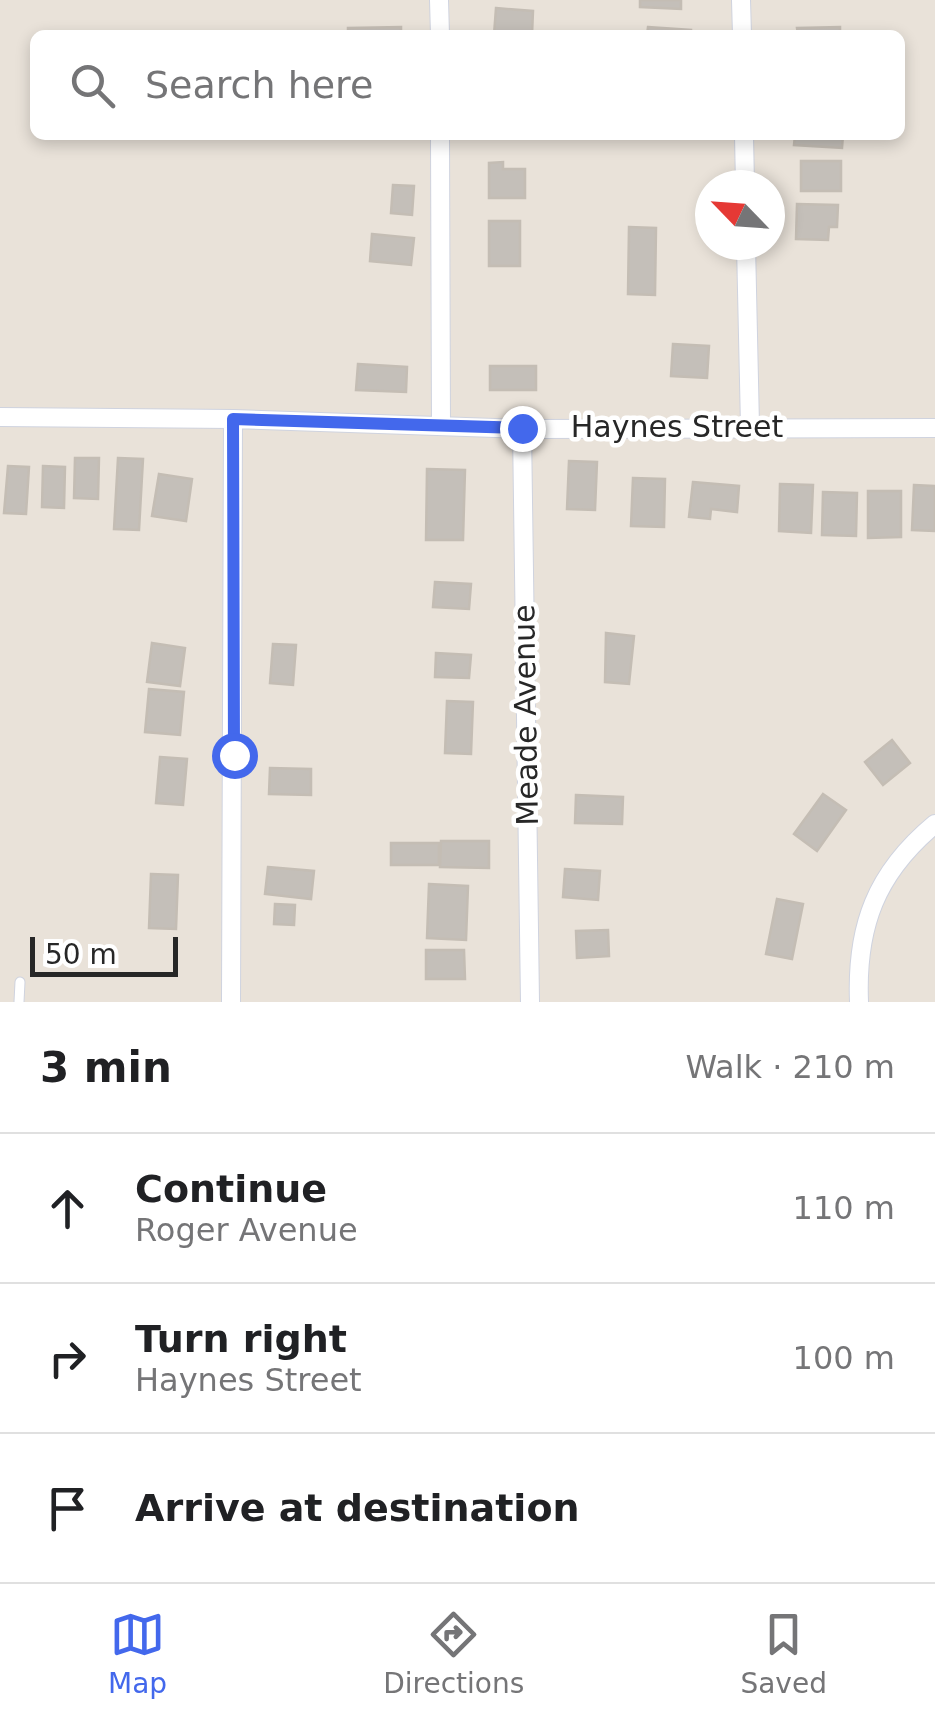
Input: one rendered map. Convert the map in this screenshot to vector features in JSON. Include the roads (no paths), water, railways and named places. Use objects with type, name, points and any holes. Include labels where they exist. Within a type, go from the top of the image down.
[{"type":"street","points":[[440,0],[440,30]]},
{"type":"street","points":[[741,0],[742,30]]},
{"type":"street","points":[[440,140],[440,426]]},
{"type":"street","points":[[744,140],[745,170]]},
{"type":"street","points":[[746,260],[750,426]]},
{"type":"street","name":"Haynes Street","points":[[0,418],[233,419],[522,428],[935,428]]},
{"type":"street","points":[[231,1002],[233,419]]},
{"type":"street","name":"Meade Avenue","points":[[522,428],[530,1002]]},
{"type":"street","points":[[859,1002],[857,959],[875,893],[911,844],[935,824]]},
{"type":"lane","points":[[19,1002],[20,982]]}]
